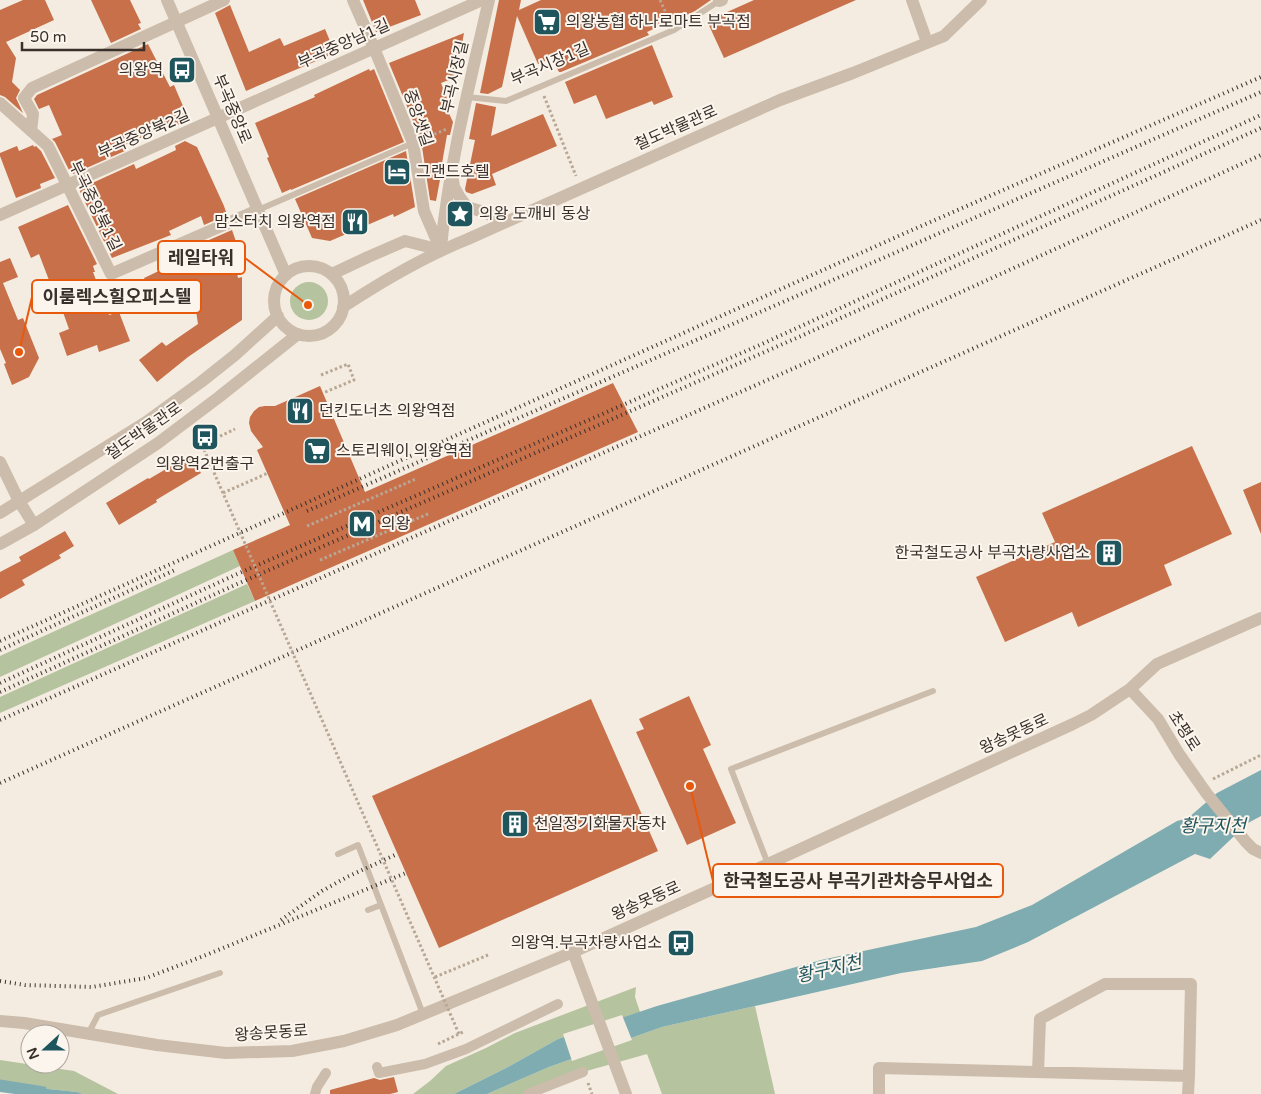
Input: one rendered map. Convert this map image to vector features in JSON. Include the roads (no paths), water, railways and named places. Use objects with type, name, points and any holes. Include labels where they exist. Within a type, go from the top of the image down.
[{"type":"street","name":"부곡중앙로","points":[[167,0],[286,275]]},
{"type":"street","points":[[31,132],[33,114],[24,98],[32,88],[224,0]]},
{"type":"street","name":"중앙샛길","points":[[353,0],[413,143],[424,211],[441,250]]},
{"type":"street","name":"부곡중앙남1길","points":[[218,118],[482,0]]},
{"type":"street","name":"부곡시장길","points":[[441,250],[445,208],[489,0]]},
{"type":"street","points":[[912,0],[927,42]]},
{"type":"street","name":"철도박물관로","points":[[344,307],[381,282],[441,250],[780,100],[854,73],[944,36],[981,0]]},
{"type":"street","name":"부곡중앙북1길","points":[[0,103],[48,146],[111,274],[258,210]]},
{"type":"street","name":"부곡중앙북2길","points":[[0,215],[218,118]]},
{"type":"street","points":[[452,174],[454,187],[467,207],[506,222]]},
{"type":"street","points":[[332,274],[404,242],[441,250]]},
{"type":"street","points":[[308,266],[321,268],[332,274],[340,283],[344,295],[344,307],[334,325],[327,331],[308,335],[298,334],[284,324],[278,316],[275,298],[276,290],[286,275],[296,268],[308,266]]},
{"type":"street","name":"철도박물관로","points":[[0,512],[146,422],[235,355],[278,316]]},
{"type":"street","name":"철도박물관로","points":[[0,544],[34,525],[158,443],[219,398],[298,334]]},
{"type":"street","points":[[0,462],[19,502],[34,525]]},
{"type":"street","name":"왕송못동로","points":[[0,1021],[24,1023],[157,1045],[226,1053],[292,1051],[344,1041],[397,1025],[573,952],[1073,724],[1091,715],[1130,689],[1157,664],[1261,618]]},
{"type":"street","name":"초평로","points":[[1130,689],[1158,719],[1179,754],[1204,789],[1246,842],[1253,849],[1261,853]]},
{"type":"street","points":[[573,952],[626,1094]]},
{"type":"street","points":[[1038,1072],[1040,1018],[1105,984],[1191,984],[1188,1094]]},
{"type":"street","points":[[377,1067],[379,1074],[425,1064],[466,1049],[558,1004]]},
{"type":"street","points":[[878,1094],[879,1068],[1189,1076]]},
{"type":"street","points":[[528,1094],[583,1072]]},
{"type":"street","points":[[315,1094],[326,1073]]},
{"type":"lane","name":"부곡시장1길","points":[[467,98],[506,101],[674,30],[721,1]]},
{"type":"lane","points":[[258,210],[413,143]]},
{"type":"lane","points":[[768,864],[730,769],[933,691]]},
{"type":"lane","points":[[338,854],[358,845],[423,1014]]},
{"type":"lane","points":[[368,910],[381,905]]},
{"type":"lane","points":[[88,1034],[98,1015],[220,973]]},
{"type":"water","name":"황구지천","points":[[1261,770],[1261,816],[1248,823],[1210,859],[1195,854],[1028,942],[982,961],[901,973],[662,1027],[549,1067],[487,1094],[454,1094],[558,1039],[657,1006],[821,960],[976,927],[1032,905],[1177,821],[1188,818],[1217,793]]},
{"type":"water","points":[[0,1084],[83,1094],[15,1094],[0,1092]]},
{"type":"waterway","name":"황구지천","points":[[0,1082],[44,1089]]},
{"type":"railway","points":[[0,641],[903,234],[1261,77]]},
{"type":"railway","points":[[307,511],[1261,92]]},
{"type":"railway","points":[[0,683],[235,575],[762,344],[1261,115]]},
{"type":"railway","points":[[0,692],[235,585],[801,336],[1261,128]]},
{"type":"railway","points":[[0,720],[808,362],[1261,155]]},
{"type":"railway","points":[[0,783],[1261,220]]},
{"type":"railway","points":[[0,650],[175,570]]},
{"type":"railway","points":[[281,920],[322,891],[397,854]]},
{"type":"railway","points":[[0,981],[25,985],[92,987],[146,978],[406,873]]},
{"type":"place","name":"의왕농협 하나로마트 부곡점","points":[[547,22]]},
{"type":"place","name":"의왕역","points":[[182,70]]},
{"type":"place","name":"그랜드호텔","points":[[397,172]]},
{"type":"place","name":"의왕 도깨비 동상","points":[[460,214]]},
{"type":"place","name":"맘스터치 의왕역점","points":[[355,222]]},
{"type":"place","name":"레일타워","points":[[308,305]]},
{"type":"place","name":"이룸렉스힐오피스텔","points":[[19,352]]},
{"type":"place","name":"던킨도너츠 의왕역점","points":[[300,411]]},
{"type":"place","name":"의왕역2번출구","points":[[205,437]]},
{"type":"place","name":"스토리웨이 의왕역점","points":[[317,451]]},
{"type":"place","name":"의왕","points":[[362,524]]},
{"type":"place","name":"한국철도공사 부곡차량사업소","points":[[1109,553]]},
{"type":"place","name":"한국철도공사 부곡기관차승무사업소","points":[[690,786]]},
{"type":"place","name":"천일정기화물자동차","points":[[515,824]]},
{"type":"place","name":"의왕역.부곡차량사업소","points":[[681,943]]}]
